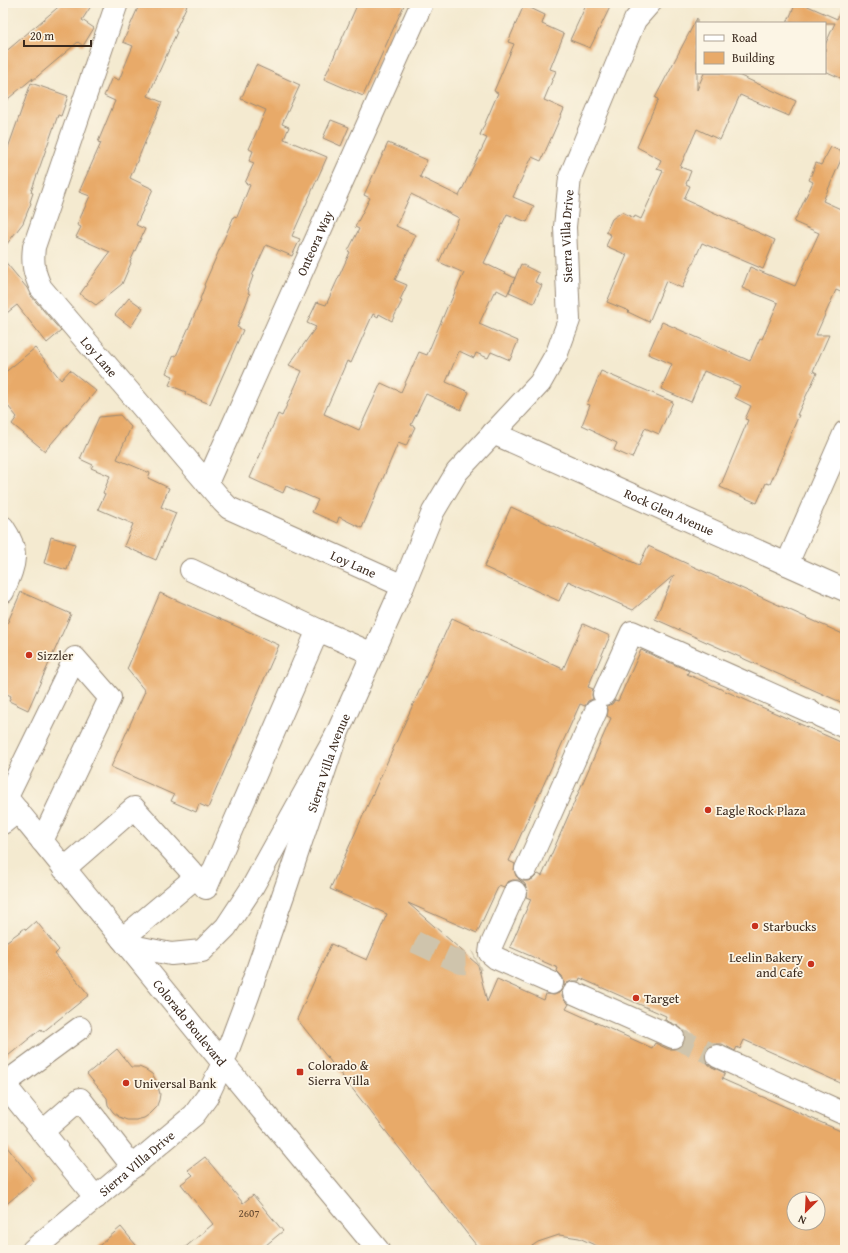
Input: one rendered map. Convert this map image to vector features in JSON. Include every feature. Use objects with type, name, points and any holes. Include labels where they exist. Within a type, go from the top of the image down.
[{"type":"street","name":"Loy Lane","points":[[117,3],[34,247],[32,260],[35,274],[42,288],[229,508],[403,586]]},
{"type":"street","name":"Onteora Way","points":[[207,483],[422,3]]},
{"type":"street","name":"Sierra Villa Drive","points":[[457,472],[540,383],[557,353],[569,320],[565,227],[570,177],[635,20],[650,3]]},
{"type":"street","points":[[787,564],[845,432]]},
{"type":"street","name":"Rock Glen Avenue","points":[[493,433],[845,590]]},
{"type":"street","name":"Sierra Villa Avenue","points":[[223,1063],[253,983],[336,736],[403,586],[433,512],[457,472]]},
{"type":"street","points":[[3,526],[14,548],[14,567],[3,592]]},
{"type":"street","points":[[191,570],[318,630],[373,654]]},
{"type":"street","points":[[64,869],[134,808],[206,888],[318,630]]},
{"type":"street","points":[[526,869],[632,632],[845,727]]},
{"type":"street","points":[[8,806],[74,658],[110,698],[42,841]]},
{"type":"street","points":[[124,942],[171,954],[202,951],[226,927],[253,886],[336,736]]},
{"type":"street","name":"Colorado Boulevard","points":[[8,806],[42,841],[378,1250]]},
{"type":"street","points":[[124,942],[196,877]]},
{"type":"street","points":[[516,892],[491,946],[484,957],[496,958],[552,983]]},
{"type":"street","points":[[574,993],[673,1037]]},
{"type":"street","points":[[80,1028],[4,1084],[96,1198]]},
{"type":"street","points":[[716,1056],[845,1114]]},
{"type":"street","name":"Sierra VIlla Drive","points":[[33,1250],[194,1115],[208,1097],[223,1063]]},
{"type":"street","points":[[42,1132],[80,1099],[133,1167]]},
{"type":"building","points":[[63,3],[93,3],[82,20],[94,28],[83,46],[78,42],[32,81],[33,78],[3,103],[3,54]]},
{"type":"building","points":[[140,3],[188,3],[175,31],[177,32],[148,96],[162,102],[130,178],[153,189],[136,225],[145,229],[122,284],[96,305],[80,294],[110,252],[76,237],[81,227],[77,225],[90,196],[79,192],[101,143],[98,142],[115,101],[104,96],[112,77],[119,80],[133,46],[123,42]]},
{"type":"building","points":[[358,3],[405,3],[363,96],[324,79]]},
{"type":"building","points":[[587,3],[612,3],[590,48],[570,40]]},
{"type":"building","points":[[796,3],[801,3],[837,19],[845,3],[845,80],[826,71],[826,43],[835,23],[787,22]]},
{"type":"building","points":[[524,5],[545,15],[542,24],[564,34],[550,69],[556,71],[544,100],[564,109],[541,161],[532,157],[513,197],[534,206],[527,222],[507,214],[484,263],[515,278],[507,295],[497,290],[496,293],[494,292],[479,324],[518,341],[510,360],[491,352],[488,358],[476,353],[474,358],[459,351],[446,382],[469,392],[461,410],[426,394],[411,425],[415,427],[406,446],[398,443],[362,528],[339,517],[337,523],[312,512],[318,500],[286,486],[283,493],[250,478],[278,414],[282,416],[302,371],[289,365],[316,327],[307,323],[317,302],[326,305],[350,252],[348,251],[359,229],[355,227],[370,198],[364,195],[388,143],[427,160],[420,177],[459,196],[487,138],[480,135],[498,93],[494,91],[514,44],[508,42]],"holes":[[[411,194],[459,218],[439,262],[464,273],[448,305],[427,355],[419,352],[401,392],[381,383],[359,430],[324,414],[347,361],[351,363],[373,314],[378,317],[379,314],[392,321],[402,301],[400,300],[407,285],[395,280],[416,235],[396,226]]]},
{"type":"building","points":[[697,18],[697,90],[704,74],[736,74],[796,101],[789,116],[740,95],[720,140],[697,129],[680,167],[691,171],[686,184],[690,186],[684,199],[775,240],[763,269],[702,243],[682,288],[666,281],[649,322],[628,312],[629,311],[607,302],[627,255],[606,246],[611,235],[606,232],[612,219],[622,212],[634,218],[635,216],[641,219],[663,171],[657,169],[661,160],[637,147],[658,99],[655,98]]},
{"type":"building","points":[[256,65],[300,85],[282,124],[289,127],[284,139],[327,157],[292,236],[300,239],[292,256],[266,245],[252,276],[248,290],[248,293],[250,294],[237,327],[243,330],[210,404],[185,394],[186,392],[169,385],[173,376],[166,373],[174,355],[176,356],[201,300],[204,285],[234,216],[237,217],[250,185],[245,183],[254,163],[249,161],[253,151],[249,149],[266,110],[241,99]]},
{"type":"building","points":[[31,83],[68,96],[61,116],[58,115],[31,192],[33,193],[31,203],[23,223],[3,249],[3,162]]},
{"type":"building","points":[[331,120],[349,127],[341,146],[323,138]]},
{"type":"building","points":[[831,147],[844,153],[823,201],[845,211],[845,294],[836,290],[816,335],[829,335],[813,371],[817,373],[797,415],[799,415],[770,484],[766,483],[757,503],[720,487],[748,420],[745,419],[751,406],[735,398],[740,386],[704,371],[691,402],[661,389],[672,364],[648,354],[662,322],[750,361],[760,338],[762,339],[778,303],[742,288],[750,267],[795,286],[819,233],[794,222],[813,182],[809,180],[816,163],[821,165]]},
{"type":"building","points":[[3,259],[27,288],[31,296],[61,331],[47,343],[17,305],[3,316]]},
{"type":"building","points":[[521,264],[539,273],[535,282],[542,285],[534,303],[509,292]]},
{"type":"building","points":[[129,298],[143,308],[131,327],[115,315]]},
{"type":"building","points":[[35,348],[61,380],[70,370],[96,391],[45,451],[12,424],[17,417],[3,400],[3,374]]},
{"type":"building","points":[[601,371],[673,402],[659,434],[645,428],[632,458],[614,450],[617,443],[582,425],[590,405],[587,404]]},
{"type":"building","points":[[120,415],[131,427],[117,459],[150,473],[148,478],[169,488],[161,507],[176,513],[156,560],[124,546],[133,524],[98,509],[105,494],[103,493],[110,476],[91,468],[93,465],[80,459],[99,417]]},
{"type":"building","points":[[511,507],[639,565],[648,546],[845,635],[845,704],[655,619],[674,575],[633,610],[568,581],[559,601],[484,567]]},
{"type":"building","points":[[51,537],[75,544],[67,570],[44,563]]},
{"type":"building","points":[[21,592],[71,614],[28,710],[9,701],[11,696],[3,692],[3,633]]},
{"type":"building","points":[[160,593],[279,645],[208,808],[199,804],[196,812],[171,801],[174,795],[111,767],[145,691],[127,669]]},
{"type":"building","points":[[452,618],[563,669],[583,624],[610,636],[588,687],[593,689],[593,699],[588,701],[585,706],[580,704],[509,861],[515,864],[514,870],[516,876],[520,880],[507,882],[504,887],[499,885],[477,933],[408,903],[478,965],[487,1002],[497,979],[544,1000],[546,994],[554,995],[562,990],[564,1000],[569,1004],[566,1009],[652,1048],[655,1043],[668,1049],[675,1049],[681,1047],[684,1042],[685,1036],[683,1030],[665,1020],[666,1016],[580,978],[579,981],[572,981],[564,986],[562,976],[557,971],[558,968],[510,947],[531,899],[526,897],[527,890],[525,884],[521,881],[533,879],[538,874],[542,876],[611,718],[607,716],[607,706],[612,704],[615,700],[618,701],[641,650],[689,671],[687,674],[845,744],[845,1085],[744,1040],[740,1049],[737,1047],[735,1051],[722,1044],[710,1046],[706,1051],[705,1057],[707,1063],[712,1067],[725,1073],[722,1079],[845,1133],[845,1250],[606,1250],[579,1238],[559,1235],[538,1242],[526,1250],[480,1250],[297,1019],[331,944],[367,960],[387,914],[330,889]]},
{"type":"building","points":[[36,921],[59,950],[55,954],[89,995],[43,1032],[41,1029],[3,1060],[3,944],[25,928],[26,930]]},
{"type":"building","name":"Universal Bank","points":[[117,1049],[131,1067],[139,1067],[146,1070],[152,1074],[156,1080],[160,1094],[159,1100],[156,1108],[144,1118],[127,1120],[119,1117],[113,1112],[108,1105],[107,1098],[87,1074]]},
{"type":"building","points":[[3,1142],[34,1181],[3,1207]]},
{"type":"building","points":[[205,1157],[243,1203],[253,1195],[283,1231],[260,1250],[182,1250],[213,1224],[181,1184],[193,1175],[188,1170]]},
{"type":"building","points":[[121,1227],[140,1250],[94,1250]]},
{"type":"tunnel","points":[[415,942],[461,963],[469,963],[477,960]]},
{"type":"tunnel","points":[[673,1037],[717,1056]]},
{"type":"place","name":"Sizzler","points":[[29,655]]},
{"type":"place","name":"Eagle Rock Plaza","points":[[708,810]]},
{"type":"place","name":"Starbucks","points":[[755,926]]},
{"type":"place","name":"Leelin Bakery and Cafe","points":[[811,964]]},
{"type":"place","name":"Target","points":[[636,998]]},
{"type":"place","name":"Colorado & Sierra Villa","points":[[300,1072]]},
{"type":"place","name":"Universal Bank","points":[[126,1083]]}]
